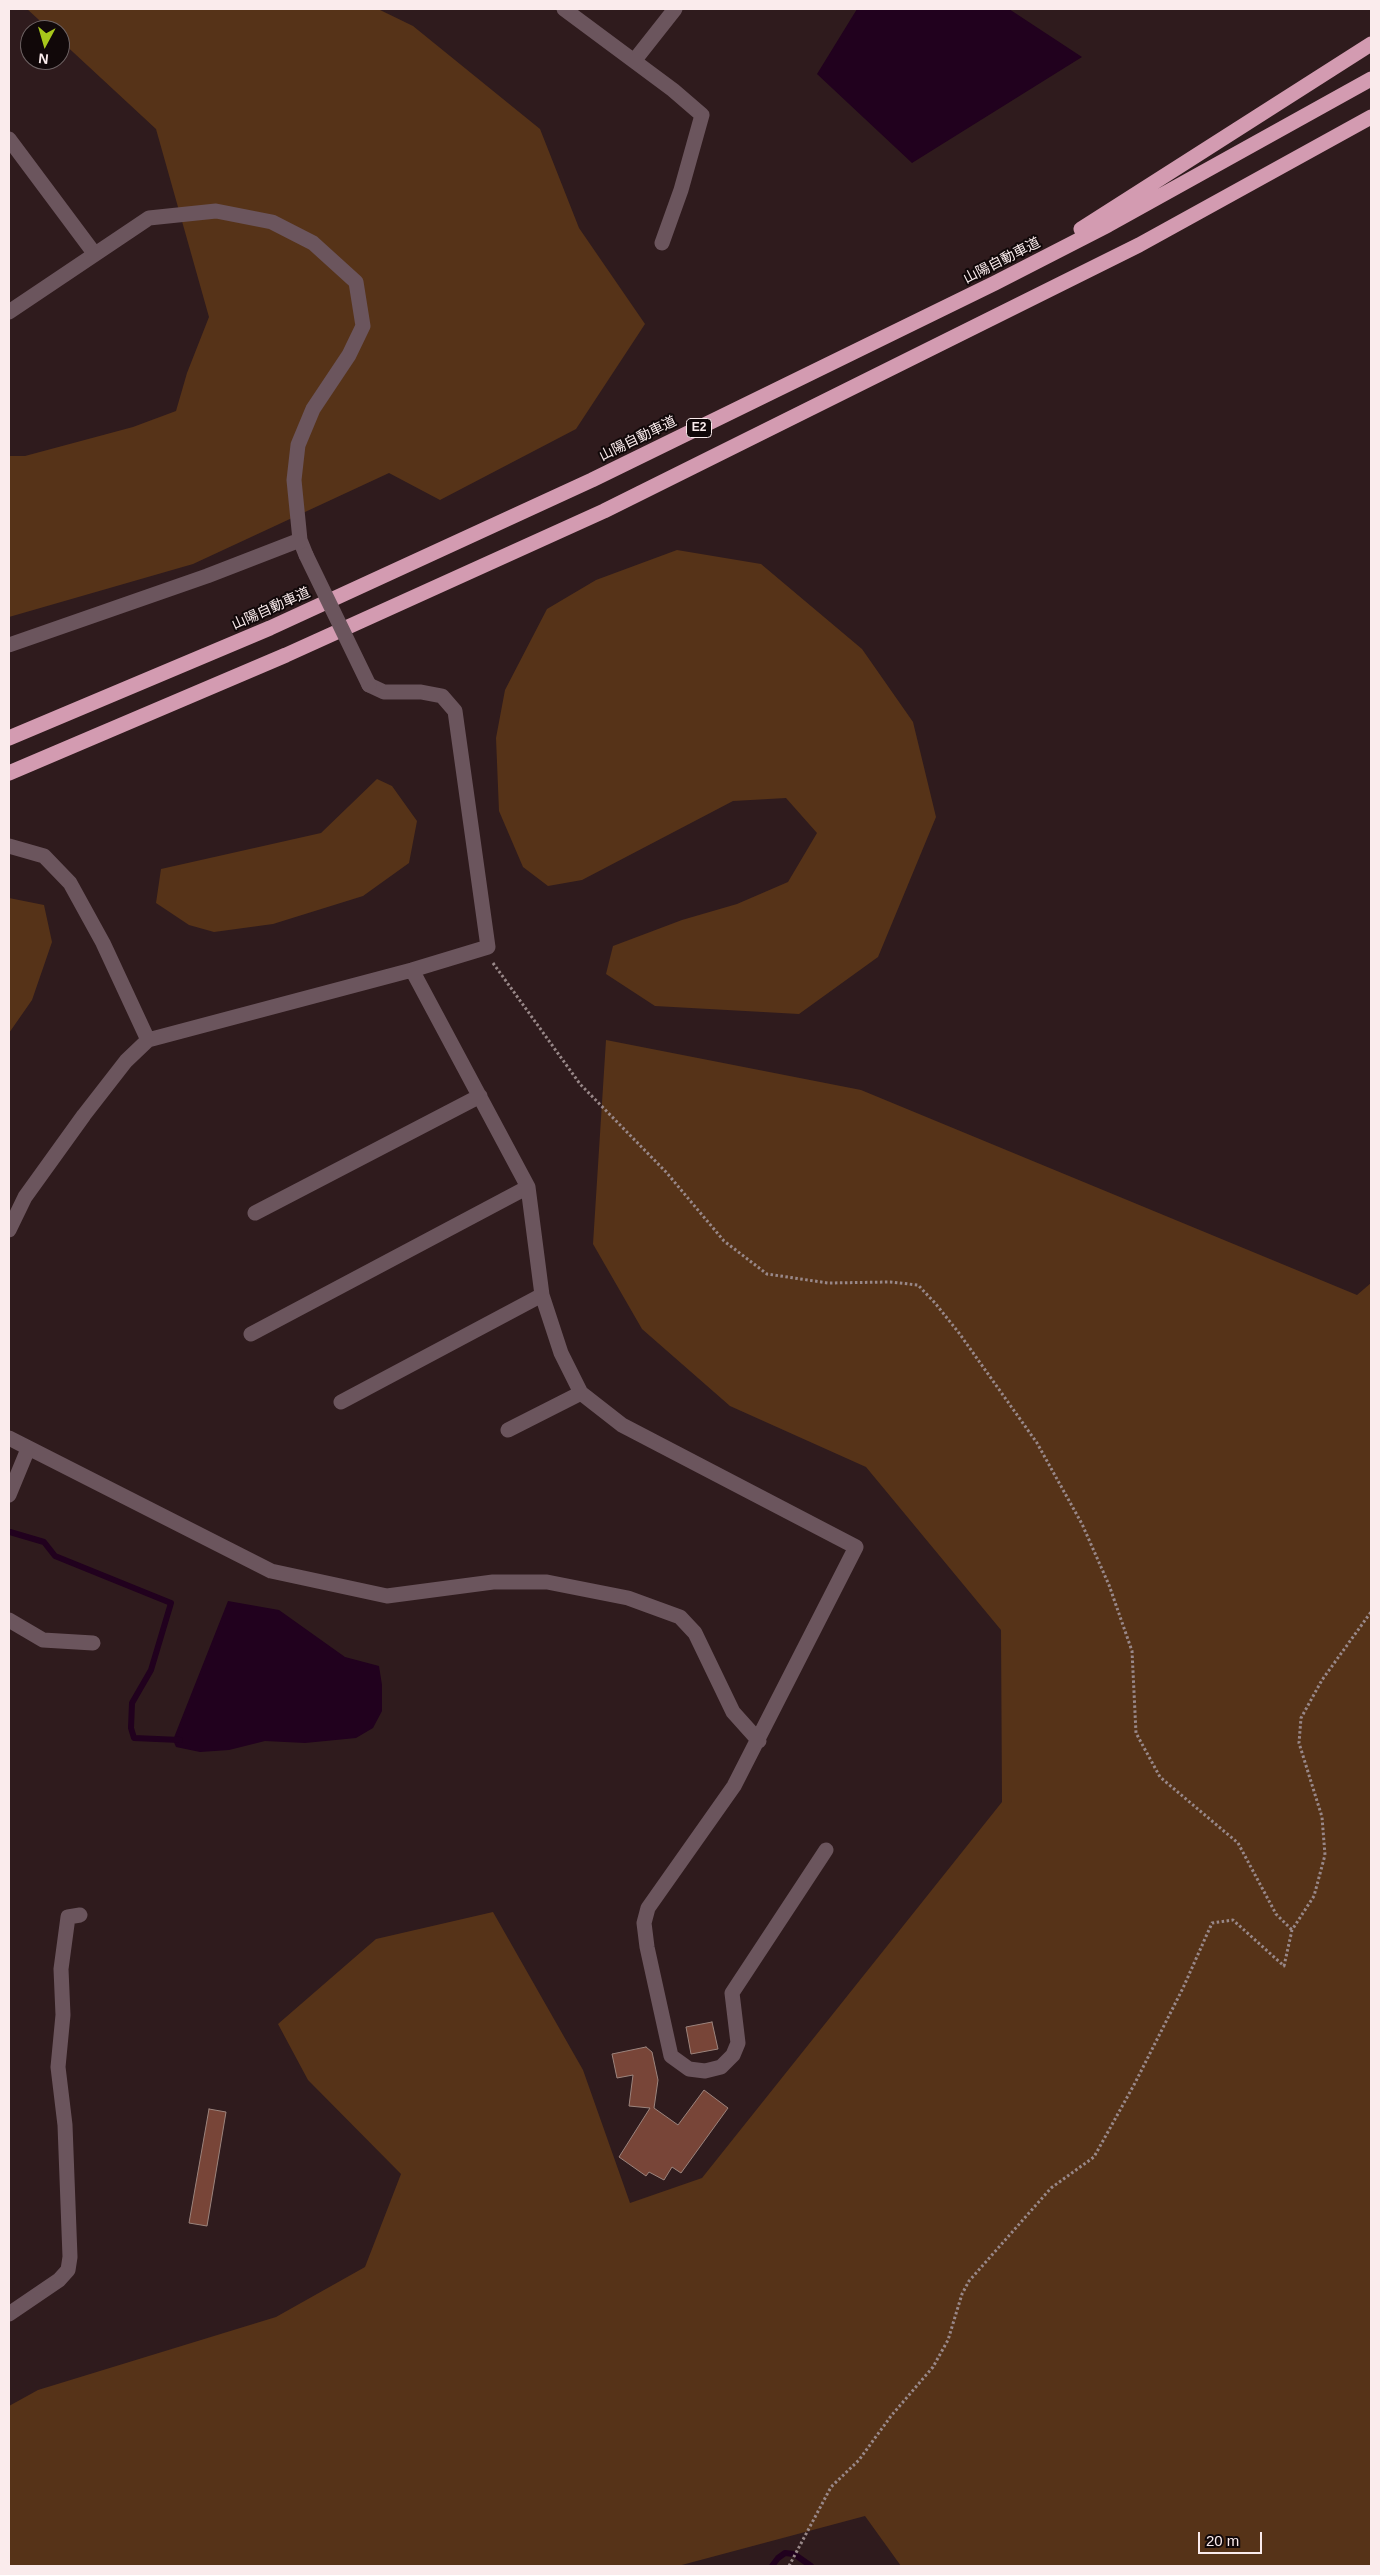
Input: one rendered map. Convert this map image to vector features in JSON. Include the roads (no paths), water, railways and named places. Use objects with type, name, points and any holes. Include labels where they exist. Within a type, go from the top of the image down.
[{"type":"highway","points":[[995,283],[1371,44]]},
{"type":"highway","name":"山陽自動車道","points":[[9,738],[270,628],[520,513],[995,283],[1221,164],[1371,79]]},
{"type":"highway","name":"E2","points":[[9,773],[286,655],[604,511],[1139,245],[1371,117]]},
{"type":"street","points":[[564,9],[673,90],[702,115],[681,190],[662,243]]},
{"type":"street","points":[[634,61],[676,9]]},
{"type":"street","points":[[9,140],[94,254]]},
{"type":"street","points":[[9,312],[149,218],[216,211],[272,222],[313,242],[356,282],[363,326],[349,355],[313,409],[298,445],[294,480],[300,540],[369,685],[384,692],[421,692],[442,696],[455,711],[488,947],[412,970],[148,1040],[126,1061],[84,1115],[25,1197],[9,1230]]},
{"type":"street","points":[[9,645],[207,576],[300,540]]},
{"type":"street","points":[[9,846],[44,856],[70,883],[102,943],[148,1040]]},
{"type":"street","points":[[412,970],[528,1187],[542,1295],[561,1353],[581,1393],[622,1425],[856,1547],[759,1741],[734,1786],[648,1908],[644,1923],[647,1947],[671,2056],[689,2069],[705,2071],[721,2067],[733,2055],[738,2043],[732,1993],[826,1850]]},
{"type":"street","points":[[255,1213],[480,1096]]},
{"type":"street","points":[[251,1334],[528,1187]]},
{"type":"street","points":[[341,1402],[542,1295]]},
{"type":"street","points":[[508,1430],[581,1393]]},
{"type":"street","points":[[9,1438],[271,1570],[388,1596],[493,1582],[547,1582],[628,1598],[680,1618],[695,1633],[732,1712],[759,1741]]},
{"type":"street","points":[[9,1495],[28,1449]]},
{"type":"street","points":[[9,1620],[43,1640],[93,1643]]},
{"type":"street","points":[[9,2314],[59,2280],[68,2270],[70,2257],[65,2125],[58,2067],[63,2015],[61,1969],[68,1917],[80,1915]]},
{"type":"waterway","points":[[10,1532],[44,1542],[55,1556],[171,1603],[151,1670],[132,1703],[131,1728],[134,1738],[180,1740]]},
{"type":"waterway","points":[[772,2566],[785,2553],[794,2554],[811,2566]]}]
